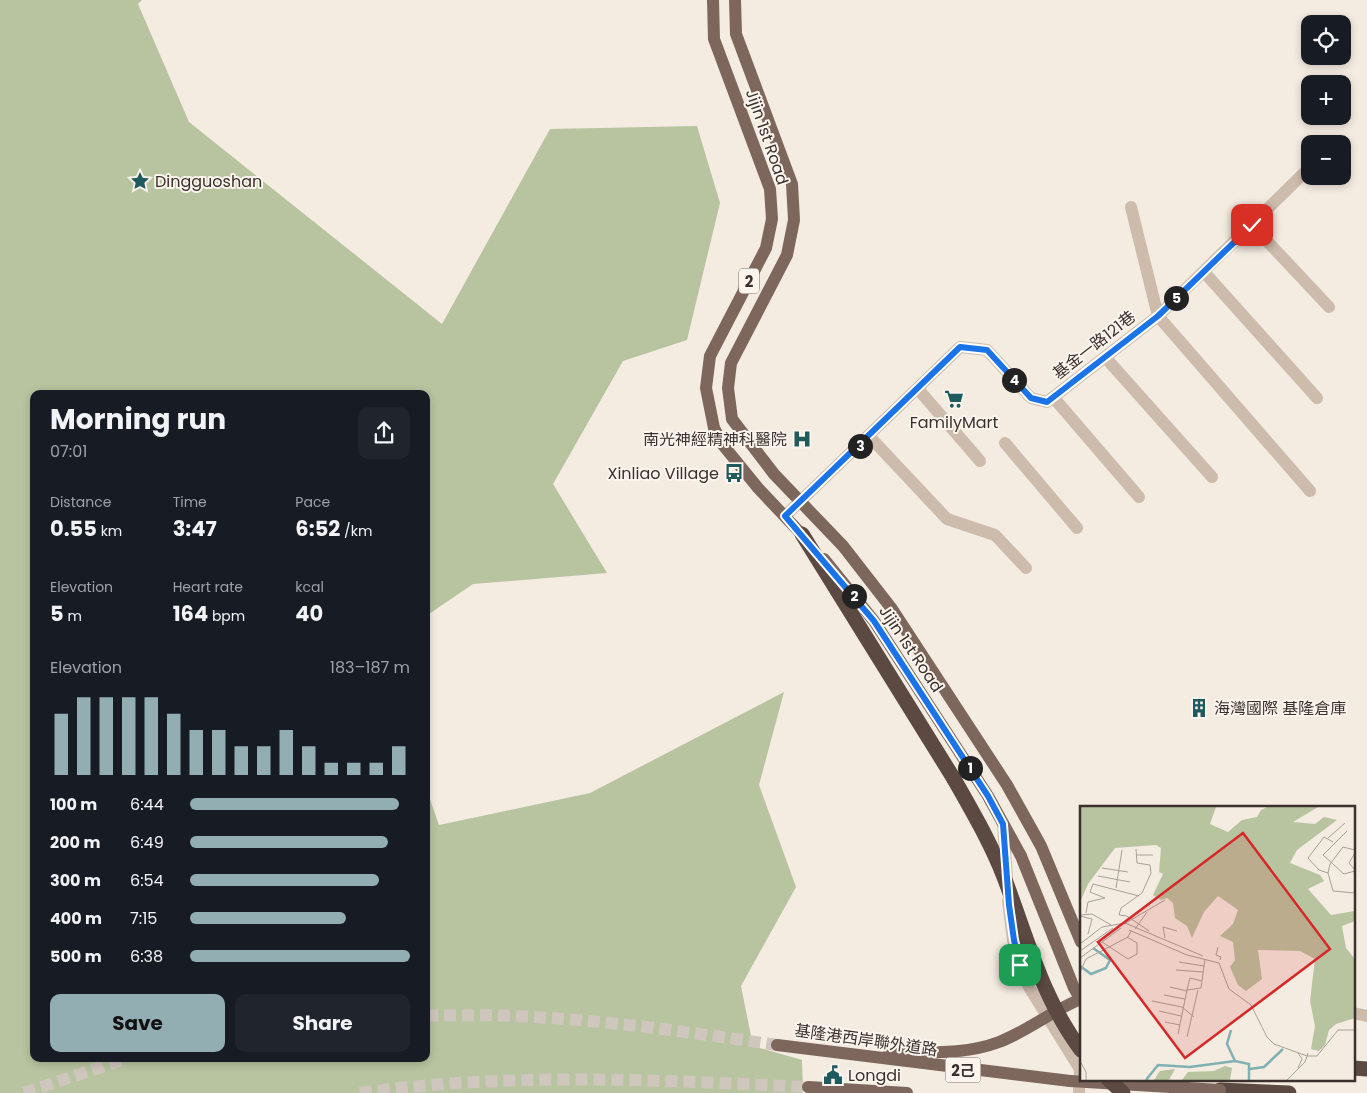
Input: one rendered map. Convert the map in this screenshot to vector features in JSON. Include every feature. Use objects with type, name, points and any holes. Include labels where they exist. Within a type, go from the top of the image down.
[{"type":"highway","points":[[802,534],[954,779],[1003,874],[1048,995],[1068,1032],[1080,1049]]},
{"type":"highway","points":[[1354,1068],[1367,1069]]},
{"type":"highway","points":[[1109,1080],[1123,1093]]},
{"type":"highway","points":[[1220,1090],[1289,1093]]},
{"type":"main road","name":"Jijin 1st Road","points":[[713,0],[714,39],[770,189],[772,218],[766,248],[710,356],[706,388],[714,428],[723,445],[758,488],[802,534],[874,621],[988,796],[1021,856],[1074,988],[1080,997]]},
{"type":"main road","name":"Jijin 1st Road","points":[[735,0],[736,34],[792,184],[794,220],[787,255],[731,363],[728,388],[732,419],[774,474],[843,546],[892,609],[1007,785],[1041,846],[1080,940]]},
{"type":"main road","points":[[802,534],[818,519]]},
{"type":"main road","points":[[1003,824],[1024,816]]},
{"type":"main road","points":[[857,1054],[951,1051],[987,1046],[1002,1041],[1080,1000]]},
{"type":"main road","name":"基隆港西岸聯外道路","points":[[777,1045],[1070,1082],[1220,1090]]},
{"type":"main road","points":[[1145,1080],[1156,1093],[1165,1080]]},
{"type":"main road","points":[[1177,1080],[1186,1093]]},
{"type":"main road","points":[[808,1087],[906,1093]]},
{"type":"street","name":"基金一路121巷","points":[[785,516],[870,437],[960,347],[987,350],[1031,398],[1047,402],[1158,316],[1301,176]]},
{"type":"street","points":[[1131,207],[1158,316],[1310,491]]},
{"type":"street","points":[[1252,225],[1329,307]]},
{"type":"street","points":[[1204,272],[1317,398]]},
{"type":"street","points":[[1105,357],[1212,477]]},
{"type":"street","points":[[918,389],[980,462]]},
{"type":"street","points":[[1053,397],[1140,497]]},
{"type":"street","points":[[870,437],[947,519],[995,534],[1026,568]]},
{"type":"street","points":[[1005,443],[1077,528]]},
{"type":"street","points":[[1003,824],[1009,905],[1014,940],[1029,987],[1080,1069],[1079,1093]]},
{"type":"street","points":[[1354,1013],[1367,1016]]},
{"type":"green space","points":[[0,0],[142,0],[138,4],[189,122],[442,324],[550,129],[697,126],[720,203],[687,340],[623,361],[553,484],[607,573],[473,584],[430,613],[430,390],[30,390],[30,1062],[430,1062],[430,799],[439,825],[590,793],[784,692],[759,785],[796,887],[741,986],[753,1046],[802,1060],[803,1093],[0,1093]]},
{"type":"tunnel","points":[[430,1016],[470,1015],[558,1018],[646,1027],[777,1045]]},
{"type":"tunnel","points":[[24,1093],[116,1062]]},
{"type":"tunnel","points":[[360,1093],[416,1086],[528,1080],[640,1080],[808,1087]]},
{"type":"place","name":"Dingguoshan","points":[[140,181]]},
{"type":"place","name":"FamilyMart","points":[[954,399]]},
{"type":"place","name":"南光神經精神科醫院","points":[[802,439]]},
{"type":"place","name":"Xinliao Village","points":[[734,473]]},
{"type":"place","name":"海灣國際 基隆倉庫","points":[[1199,708]]},
{"type":"place","name":"Longdi","points":[[833,1075]]},
{"type":"route","points":[[1020,965],[1009,905],[1003,824],[988,796],[874,621],[785,516],[870,437],[960,347],[987,350],[1031,398],[1047,402],[1158,316],[1252,225]]}]
